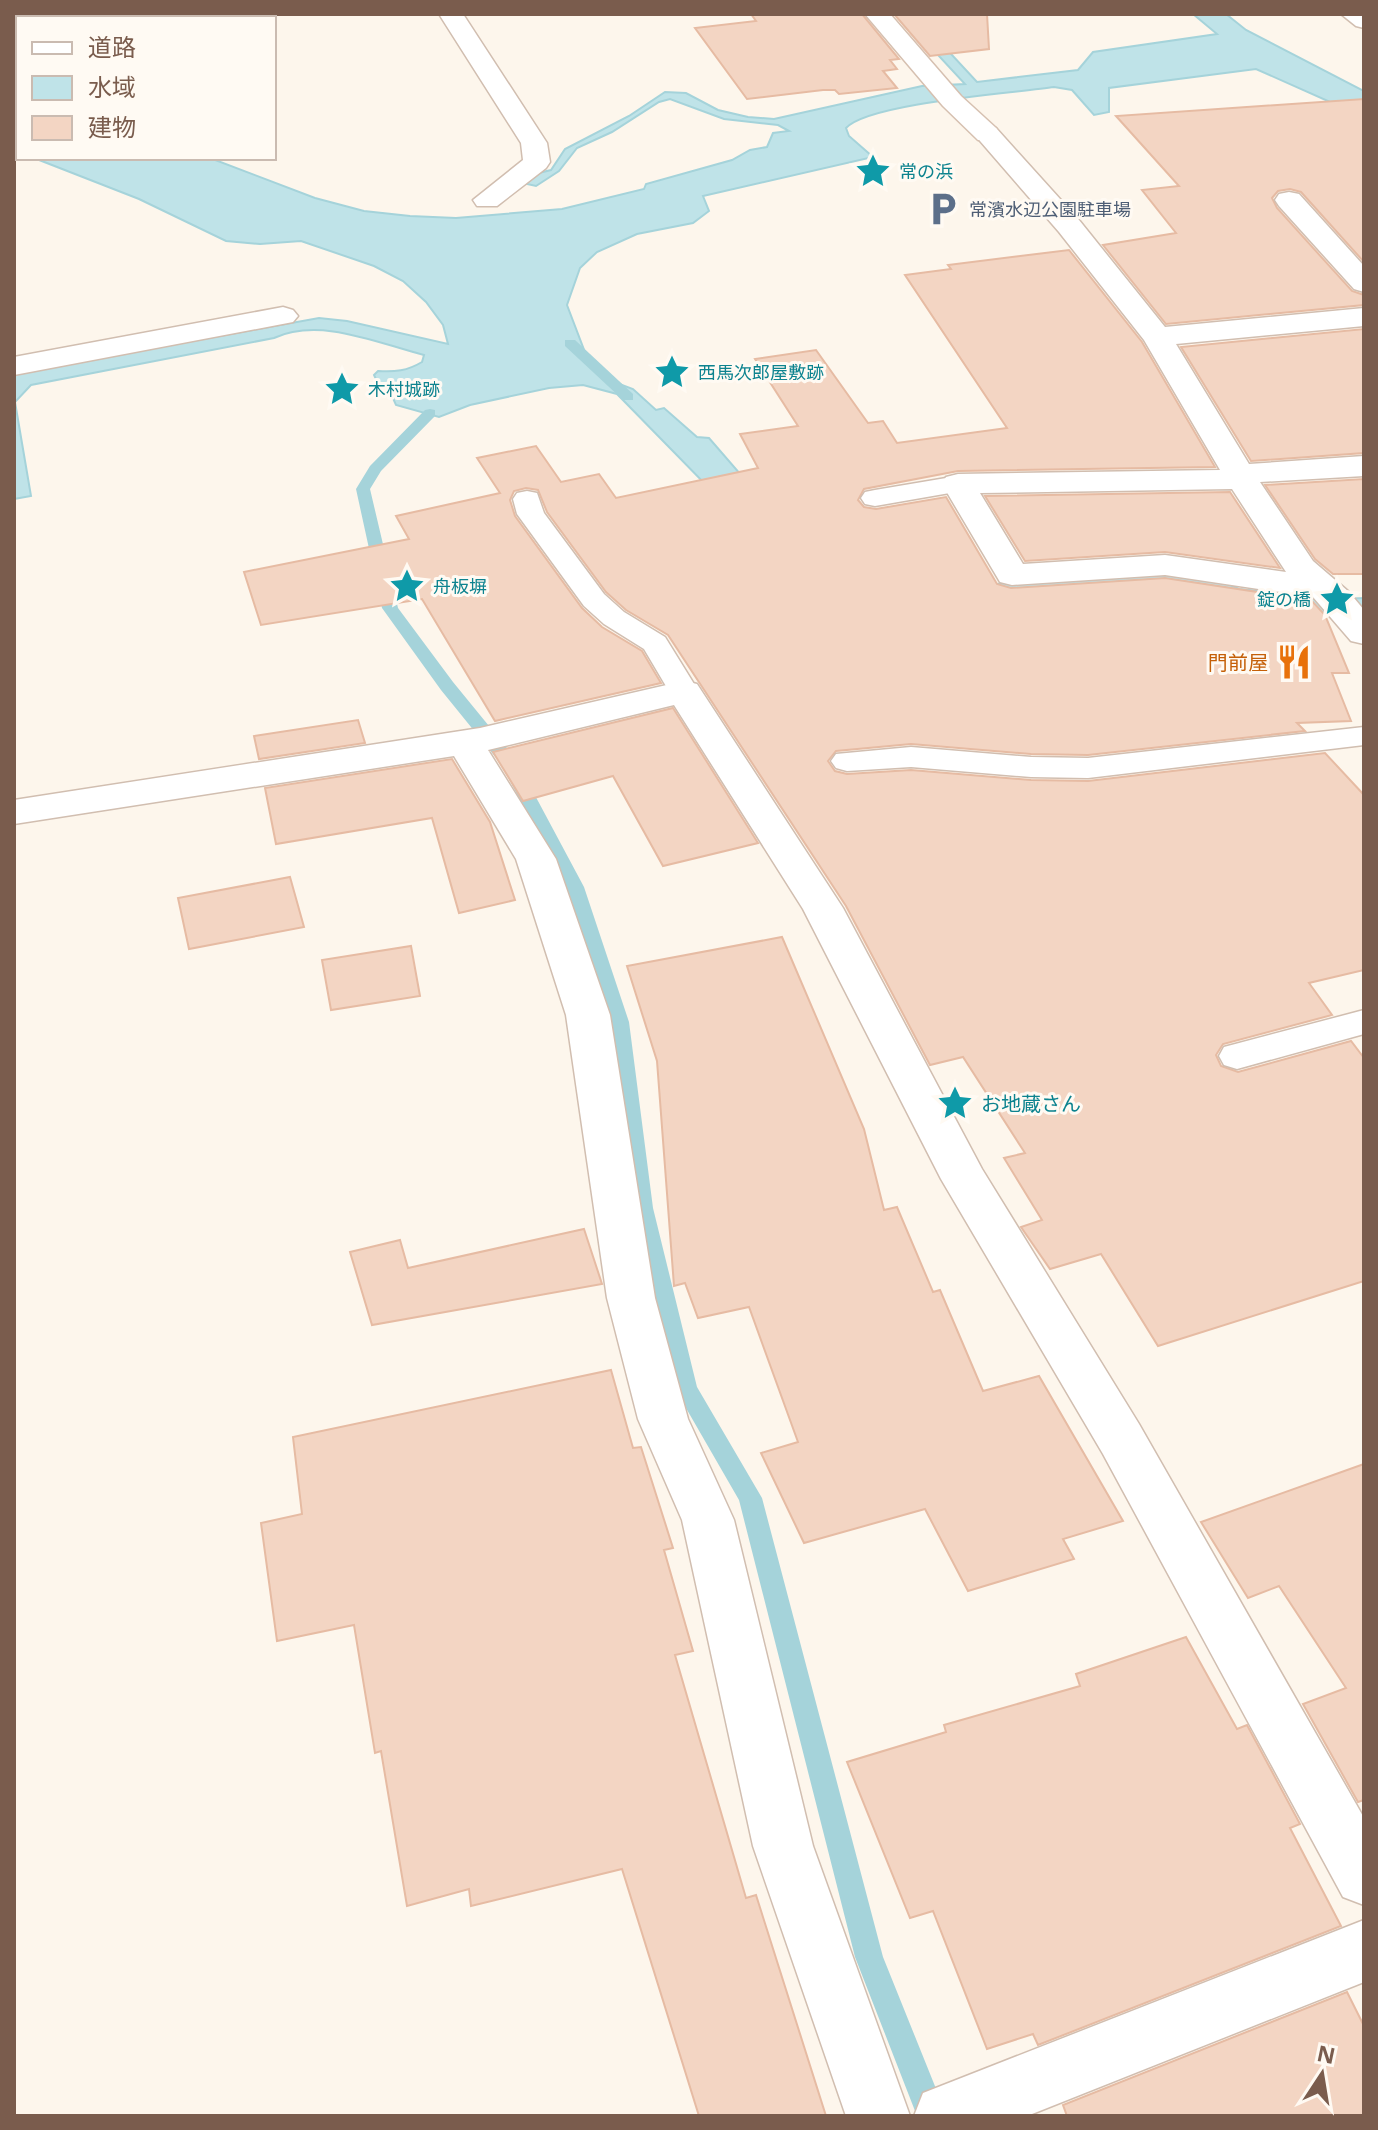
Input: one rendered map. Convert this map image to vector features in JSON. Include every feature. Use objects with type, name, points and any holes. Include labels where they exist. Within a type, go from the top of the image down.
[{"type":"street","points":[[451,14],[534,143],[537,162],[487,200]]},
{"type":"street","points":[[877,14],[952,101],[987,134],[1069,226],[1157,337],[1240,476],[1300,568],[1342,594],[1364,633]]},
{"type":"street","points":[[1353,14],[1364,21]]},
{"type":"street","points":[[1289,200],[1364,283]]},
{"type":"street","points":[[14,366],[283,316]]},
{"type":"street","points":[[1157,337],[1364,317]]},
{"type":"street","points":[[1342,594],[1165,565],[1012,575],[958,484],[1240,476],[1364,466]]},
{"type":"street","points":[[14,812],[465,743],[684,692],[823,908],[964,1179],[1121,1439],[1364,1876]]},
{"type":"street","points":[[465,743],[536,859],[588,1015],[631,1298],[659,1404],[708,1520],[783,1846],[878,2116]]},
{"type":"street","points":[[946,2116],[1364,1951]]},
{"type":"lane","points":[[875,498],[958,484]]},
{"type":"lane","points":[[527,499],[531,514],[594,600],[614,618],[655,643],[684,692]]},
{"type":"lane","points":[[847,761],[911,757],[1031,767],[1088,768],[1364,736]]},
{"type":"lane","points":[[1237,1056],[1364,1022]]},
{"type":"water","points":[[900,14],[914,14],[977,82],[1078,70],[1093,52],[1217,34],[1193,14],[1226,14],[1246,30],[1364,91],[1364,100],[1330,102],[1256,69],[1109,88],[1109,112],[1094,115],[1072,90],[1054,87],[911,106],[860,119],[846,128],[849,136],[873,157],[703,196],[709,211],[693,223],[637,234],[597,252],[580,268],[567,305],[591,368],[606,379],[633,389],[656,410],[664,408],[697,437],[709,438],[826,573],[887,598],[1005,583],[1167,569],[1204,573],[1239,589],[1337,599],[1364,598],[1364,617],[1312,611],[926,617],[804,585],[617,394],[583,385],[549,388],[470,405],[439,417],[396,405],[388,387],[380,388],[374,375],[378,371],[411,367],[422,362],[424,355],[329,331],[292,332],[31,385],[15,402],[31,496],[14,499],[14,373],[319,318],[347,321],[448,344],[443,325],[426,302],[403,281],[374,266],[301,241],[260,244],[226,241],[139,199],[39,160],[215,160],[315,198],[364,211],[456,218],[562,209],[644,189],[646,184],[767,147],[773,133],[789,131],[778,125],[724,119],[670,99],[659,102],[612,132],[577,148],[559,171],[536,186],[509,180],[551,170],[565,149],[629,116],[665,92],[686,93],[718,110],[774,119],[922,86],[965,84]]},
{"type":"building","points":[[751,14],[862,14],[899,59],[890,60],[897,69],[883,71],[897,88],[839,94],[835,90],[823,90],[747,99],[695,28],[756,21]]},
{"type":"building","points":[[894,14],[987,14],[989,49],[930,56]]},
{"type":"building","points":[[1364,99],[1364,262],[1301,192],[1290,189],[1278,191],[1272,198],[1277,208],[1352,291],[1364,295],[1364,305],[1166,324],[1103,245],[1176,233],[1142,190],[1179,186],[1116,116]]},
{"type":"building","points":[[1069,250],[1142,342],[1215,467],[958,471],[864,489],[858,500],[864,507],[876,509],[946,497],[997,584],[1011,588],[1165,578],[1311,600],[1325,615],[1349,673],[1332,673],[1351,721],[1297,723],[1305,731],[1088,755],[1031,754],[911,744],[836,751],[828,761],[835,771],[847,774],[911,770],[1031,780],[1088,781],[1325,753],[1364,795],[1364,970],[1309,983],[1332,1015],[1223,1044],[1216,1055],[1221,1066],[1238,1072],[1351,1041],[1364,1058],[1364,1281],[1158,1346],[1101,1254],[1050,1269],[1021,1227],[1042,1220],[1004,1158],[1025,1153],[963,1057],[930,1065],[846,906],[668,635],[626,610],[606,592],[547,512],[538,490],[526,488],[514,491],[510,500],[515,516],[582,608],[602,627],[642,651],[661,683],[495,721],[422,599],[261,625],[244,572],[409,539],[396,516],[500,493],[477,458],[536,446],[561,482],[599,474],[616,498],[758,468],[740,434],[798,426],[755,359],[816,350],[868,423],[883,421],[897,443],[1007,428],[905,275],[951,269],[948,265]]},
{"type":"building","points":[[1364,329],[1364,453],[1251,461],[1181,347]]},
{"type":"building","points":[[1364,479],[1364,574],[1333,574],[1315,559],[1265,485]]},
{"type":"building","points":[[1230,492],[1280,568],[1165,552],[1025,561],[985,496]]},
{"type":"building","points":[[673,708],[758,843],[663,866],[613,776],[523,801],[493,752]]},
{"type":"building","points":[[358,720],[365,743],[259,759],[254,736]]},
{"type":"building","points":[[452,759],[490,822],[515,900],[459,913],[432,818],[276,844],[265,788]]},
{"type":"building","points":[[290,877],[304,927],[189,949],[178,898]]},
{"type":"building","points":[[782,937],[864,1129],[884,1210],[897,1207],[933,1292],[940,1290],[983,1391],[1039,1376],[1123,1521],[1063,1539],[1074,1559],[968,1591],[925,1509],[804,1543],[761,1453],[798,1442],[749,1307],[698,1318],[685,1283],[674,1286],[657,1061],[627,966]]},
{"type":"building","points":[[411,946],[420,996],[331,1010],[322,960]]},
{"type":"building","points":[[584,1229],[602,1284],[372,1325],[350,1252],[400,1240],[408,1268]]},
{"type":"building","points":[[611,1370],[633,1448],[641,1447],[673,1548],[664,1550],[693,1651],[675,1655],[746,1898],[756,1895],[826,2116],[699,2116],[622,1869],[471,1906],[469,1889],[407,1906],[381,1751],[375,1753],[354,1625],[277,1641],[261,1523],[302,1514],[293,1437]]},
{"type":"building","points":[[1364,1464],[1364,1800],[1358,1802],[1303,1704],[1346,1688],[1279,1586],[1248,1598],[1201,1522]]},
{"type":"building","points":[[1186,1637],[1237,1729],[1247,1725],[1300,1824],[1290,1828],[1341,1926],[1038,2045],[1033,2034],[987,2049],[933,1911],[910,1918],[847,1762],[946,1732],[944,1725],[1080,1686],[1076,1674]]},
{"type":"building","points":[[1347,1992],[1364,2026],[1364,2116],[1067,2116],[1063,2105]]},
{"type":"waterway","points":[[570,343],[628,397]]},
{"type":"waterway","points":[[430,413],[375,469],[363,489],[390,608],[447,686],[509,762],[575,887],[619,1022],[642,1208],[686,1389],[750,1498],[869,1957],[932,2116]]},
{"type":"place","name":"常の浜","points":[[873,171]]},
{"type":"place","name":"常濱水辺公園駐車場","points":[[943,209]]},
{"type":"place","name":"西馬次郎屋敷跡","points":[[672,372]]},
{"type":"place","name":"木村城跡","points":[[342,389]]},
{"type":"place","name":"舟板塀","points":[[407,586]]},
{"type":"place","name":"錠の橋","points":[[1337,599]]},
{"type":"place","name":"門前屋","points":[[1294,662]]},
{"type":"place","name":"お地蔵さん","points":[[955,1103]]}]
